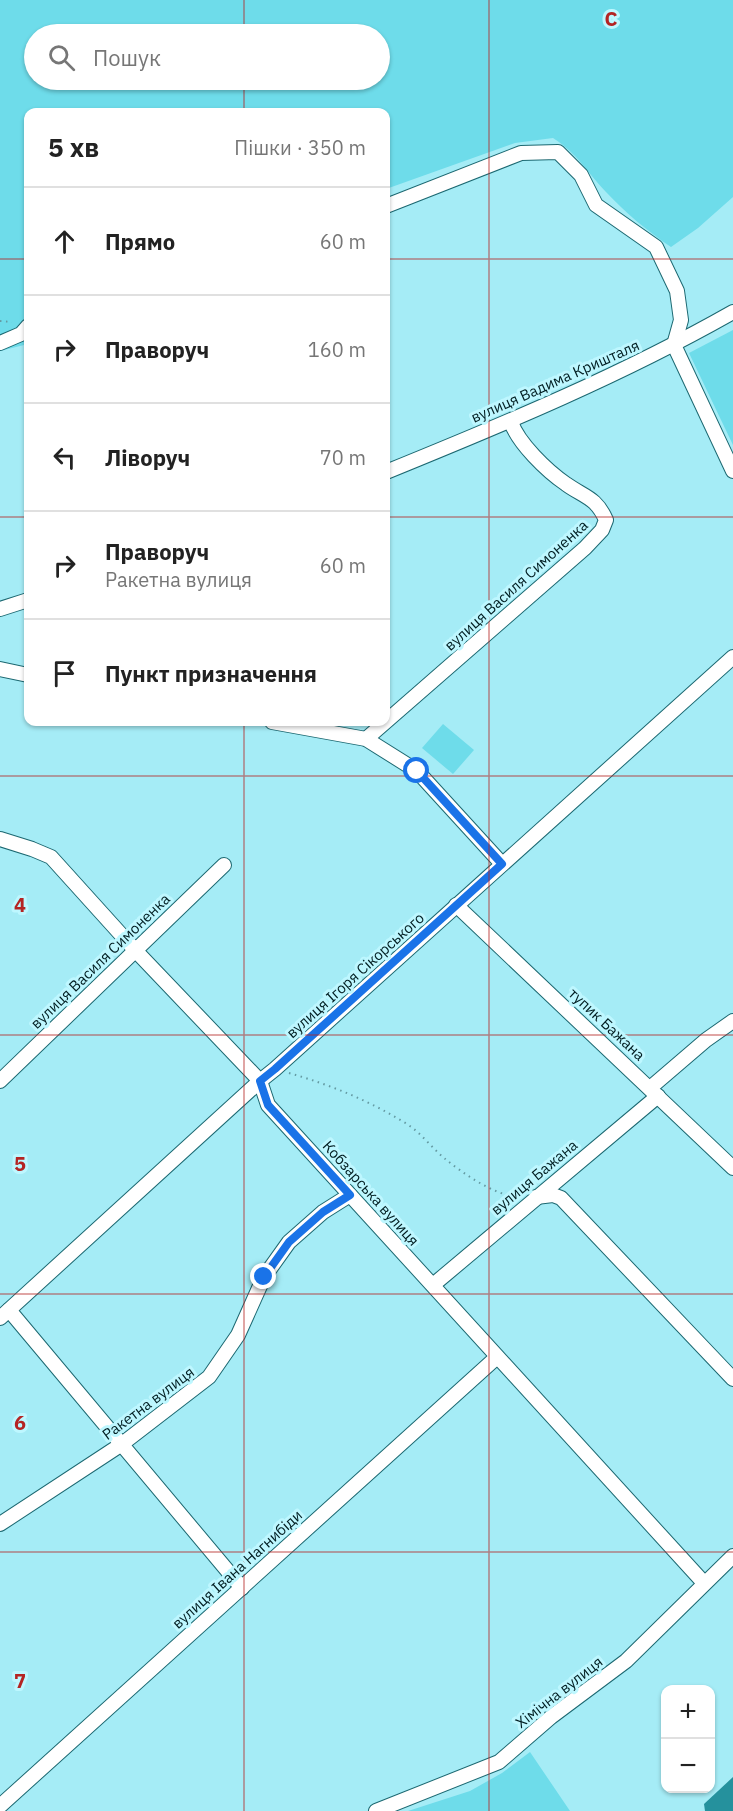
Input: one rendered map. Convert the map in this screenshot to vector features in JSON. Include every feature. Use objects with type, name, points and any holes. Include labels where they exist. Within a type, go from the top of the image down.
[{"type":"street","points":[[390,204],[521,153],[558,153],[580,175],[596,205],[656,247],[677,291],[681,321],[674,345],[733,471]]},
{"type":"street","name":"вулиця Вадима Кришталя","points":[[390,470],[511,422],[674,345],[733,312]]},
{"type":"street","points":[[0,344],[24,331]]},
{"type":"street","name":"вулиця Василя Симоненка","points":[[390,719],[585,548],[602,530],[606,520],[601,508],[590,498],[553,475],[514,431],[511,422]]},
{"type":"street","points":[[0,609],[24,601]]},
{"type":"street","name":"вулиця Ігоря Сікорського","points":[[5,1314],[260,1081],[733,657]]},
{"type":"street","points":[[0,669],[24,674]]},
{"type":"street","points":[[293,726],[366,740],[417,771],[502,864]]},
{"type":"street","name":"вулиця Василя Симоненка","points":[[366,740],[382,726]]},
{"type":"street","name":"Кобзарська вулиця","points":[[3,842],[51,858],[260,1081],[268,1105],[704,1583]]},
{"type":"street","name":"вулиця Василя Симоненка","points":[[0,1081],[224,865]]},
{"type":"street","name":"тупик Бажана","points":[[456,905],[733,1168]]},
{"type":"street","name":"вулиця Бажана","points":[[433,1285],[654,1092],[706,1040],[733,1021]]},
{"type":"street","name":"Ракетна вулиця","points":[[0,1524],[122,1444],[209,1377],[238,1335],[264,1277],[289,1242],[323,1212],[350,1195]]},
{"type":"street","points":[[536,1197],[553,1195],[561,1198],[733,1379]]},
{"type":"street","points":[[5,1314],[122,1444],[242,1588]]},
{"type":"street","name":"вулиця Івана Нагнибіди","points":[[0,1806],[497,1357]]},
{"type":"street","name":"Хімічна вулиця","points":[[376,1811],[499,1762],[551,1717],[626,1661],[733,1556]]},
{"type":"path","points":[[275,1069],[325,1084],[373,1104],[409,1125],[445,1158],[487,1187],[513,1197],[536,1197]]},
{"type":"shaded area","points":[[0,0],[733,0],[733,197],[698,228],[671,247],[621,207],[575,157],[553,138],[515,143],[390,188],[390,108],[24,108],[24,345],[0,351]]},
{"type":"shaded area","points":[[733,330],[733,445],[689,353]]},
{"type":"shaded area","points":[[443,724],[474,750],[453,774],[422,748]]},
{"type":"shaded area","points":[[530,1752],[570,1811],[408,1811],[470,1791],[502,1773]]},
{"type":"shaded area","points":[[733,1777],[733,1811],[705,1811],[704,1804]]},
{"type":"route","points":[[264,1277],[289,1242],[323,1212],[350,1195],[268,1105],[260,1081],[502,864],[417,771]]}]
